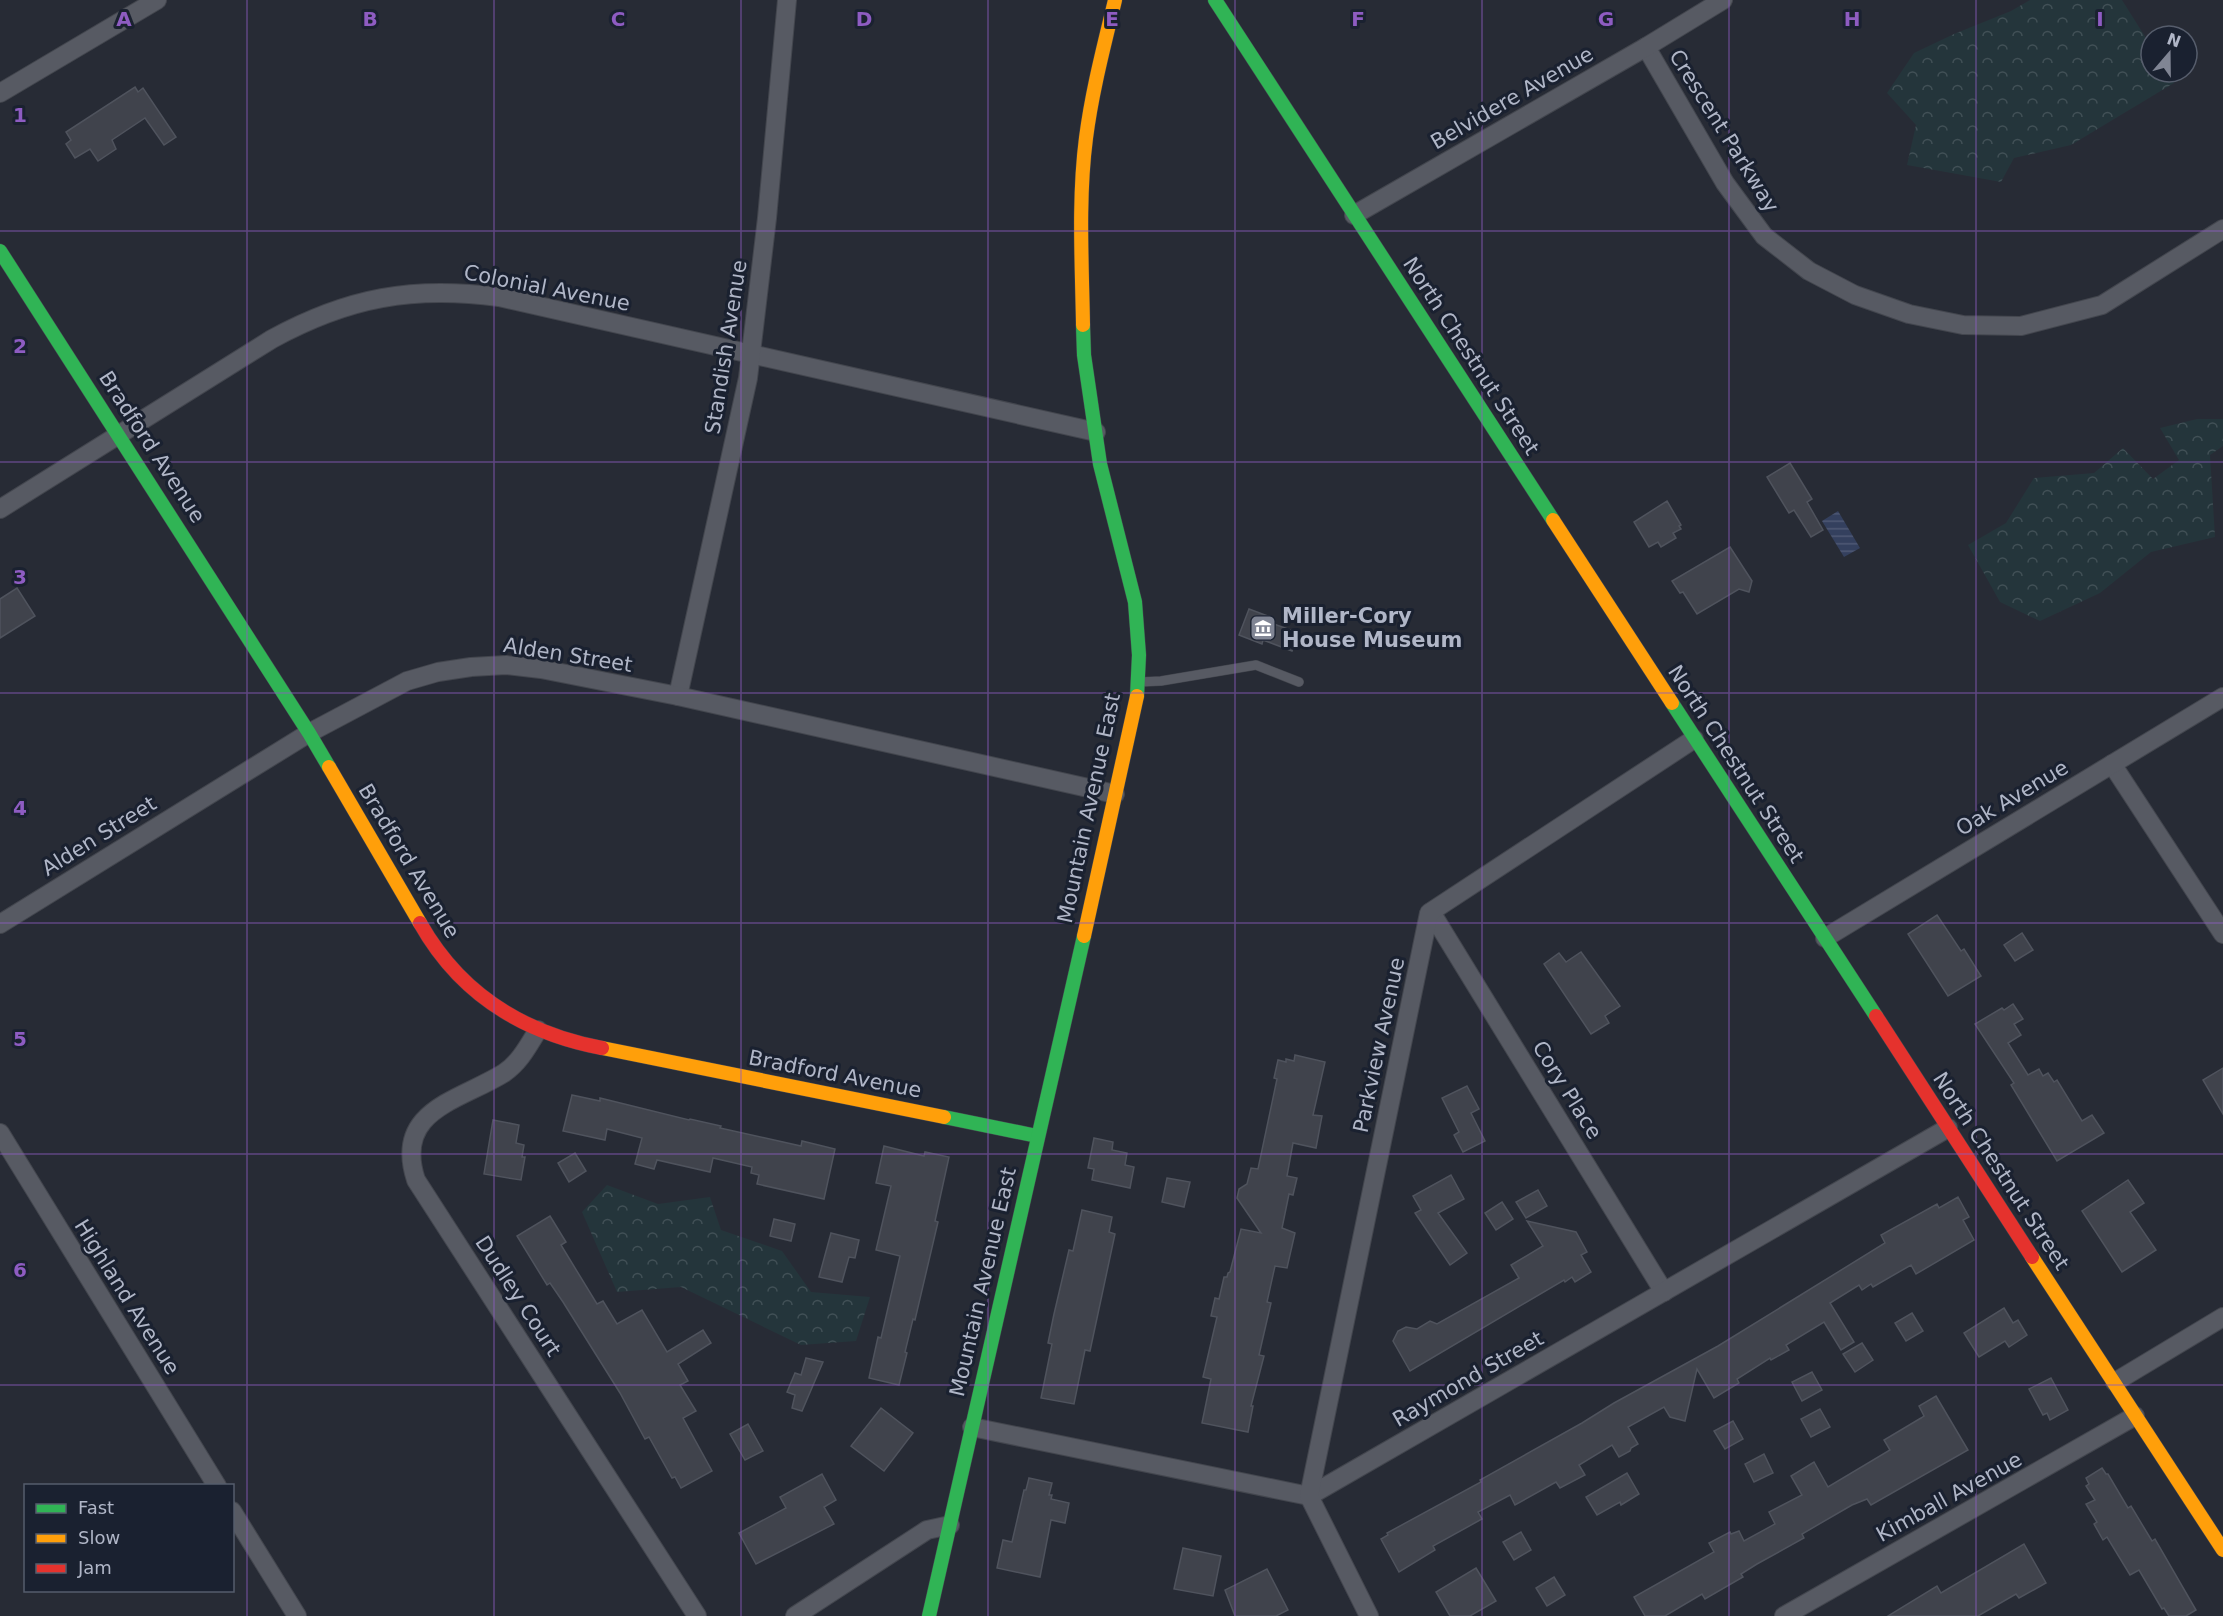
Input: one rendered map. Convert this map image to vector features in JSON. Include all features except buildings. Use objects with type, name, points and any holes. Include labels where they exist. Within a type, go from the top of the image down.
[{"type":"street","points":[[0,93],[157,0]]},
{"type":"street","name":"Standish Avenue","points":[[678,696],[748,378],[766,228],[787,0]]},
{"type":"street","name":"Mountain Avenue East","points":[[929,1616],[1136,705],[1139,655],[1135,602],[1100,464],[1084,356],[1081,206],[1086,139],[1096,77],[1115,0]]},
{"type":"street","name":"North Chestnut Street","points":[[1215,0],[2223,1550]]},
{"type":"street","name":"Belvidere Avenue","points":[[1354,215],[1646,47],[1723,0]]},
{"type":"street","name":"Crescent Parkway","points":[[1646,47],[1725,183],[1764,236],[1809,272],[1855,295],[1909,314],[1963,325],[2020,327],[2102,305],[2223,229]]},
{"type":"street","name":"Bradford Avenue","points":[[0,251],[309,733],[431,943],[465,983],[506,1014],[538,1030],[585,1045],[1037,1136]]},
{"type":"street","name":"Colonial Avenue","points":[[0,509],[301,323],[333,310],[398,294],[443,292],[499,297],[1096,432]]},
{"type":"street","name":"Alden Street","points":[[0,924],[309,733],[407,681],[438,672],[471,667],[506,665],[541,669],[678,696],[1115,794]]},
{"type":"street","name":"Oak Avenue","points":[[1825,938],[2223,697]]},
{"type":"street","points":[[1431,912],[1694,739]]},
{"type":"street","points":[[2112,764],[2223,934]]},
{"type":"street","name":"Cory Place","points":[[1431,912],[1664,1292]]},
{"type":"street","name":"Parkview Avenue","points":[[1309,1496],[1431,912]]},
{"type":"street","name":"Dudley Court","points":[[538,1030],[521,1058],[505,1072],[439,1107],[425,1117],[413,1139],[411,1163],[416,1179],[697,1616]]},
{"type":"street","name":"Raymond Street","points":[[1309,1496],[1948,1128]]},
{"type":"street","name":"Highland Avenue","points":[[0,1133],[216,1484]]},
{"type":"street","points":[[2115,1382],[2223,1317]]},
{"type":"street","name":"Kimball Avenue","points":[[1784,1616],[2135,1416]]},
{"type":"street","points":[[972,1427],[1309,1496],[1369,1616]]},
{"type":"street","points":[[234,1514],[297,1616]]},
{"type":"street","points":[[795,1616],[927,1530],[950,1525]]},
{"type":"lane","points":[[1138,682],[1161,681],[1257,665],[1299,682]]},
{"type":"green space","points":[[2030,0],[2122,0],[2139,27],[2139,84],[2172,84],[2071,145],[2014,158],[2001,182],[1907,165],[1916,125],[1887,93],[1914,53],[2011,11]]},
{"type":"green space","points":[[2197,419],[2223,419],[2223,446],[2210,455],[2215,537],[2151,552],[2100,593],[2040,621],[2000,602],[1968,545],[2006,523],[2034,478],[2094,473],[2123,448],[2153,479],[2179,460],[2160,428]]},
{"type":"green space","points":[[607,1185],[658,1204],[710,1197],[721,1230],[782,1251],[811,1292],[870,1297],[856,1341],[801,1345],[681,1287],[617,1292],[582,1212]]},
{"type":"water","points":[[1838,511],[1860,548],[1844,557],[1822,521]]},
{"type":"traffic: fast","points":[[1215,0],[1553,520]]},
{"type":"traffic: fast","points":[[0,251],[329,767]]},
{"type":"traffic: fast","points":[[1083,325],[1084,355],[1100,464],[1135,602],[1139,655],[1137,696]]},
{"type":"traffic: fast","points":[[1672,703],[1876,1016]]},
{"type":"traffic: fast","points":[[929,1616],[1084,936]]},
{"type":"traffic: fast","points":[[944,1117],[1037,1136]]},
{"type":"traffic: slow","points":[[1083,325],[1081,231],[1086,138],[1115,0]]},
{"type":"traffic: slow","points":[[1553,520],[1672,703]]},
{"type":"traffic: slow","points":[[1084,936],[1137,696]]},
{"type":"traffic: slow","points":[[329,767],[420,923]]},
{"type":"traffic: slow","points":[[602,1048],[944,1117]]},
{"type":"traffic: slow","points":[[2032,1257],[2223,1550]]},
{"type":"traffic: jam","points":[[420,923],[454,970],[496,1007],[546,1032],[602,1048]]},
{"type":"traffic: jam","points":[[1876,1016],[2032,1257]]},
{"type":"place","name":"Miller-Cory House Museum","points":[[1263,628]]}]
